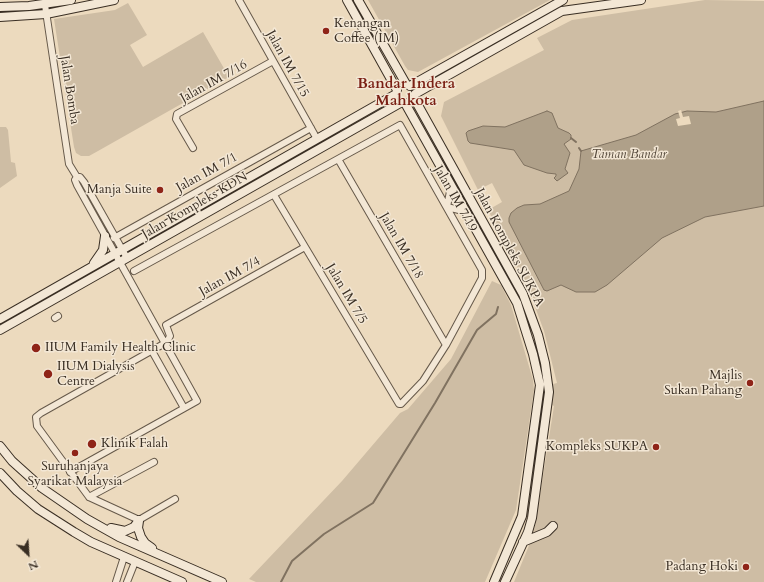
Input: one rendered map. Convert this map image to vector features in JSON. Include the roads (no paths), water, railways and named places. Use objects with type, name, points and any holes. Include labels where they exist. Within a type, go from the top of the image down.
[{"type":"street","points":[[0,7],[45,4],[71,0]]},
{"type":"street","points":[[0,17],[46,14],[114,0]]},
{"type":"street","name":"Jalan IM 7/15","points":[[239,0],[317,139]]},
{"type":"street","points":[[347,0],[403,103],[410,102],[415,96],[564,10],[641,0]]},
{"type":"street","points":[[358,0],[415,96]]},
{"type":"street","points":[[397,92],[401,86],[408,85],[562,0],[564,10]]},
{"type":"street","name":"Jalan Bomba","points":[[45,4],[68,161],[77,177],[82,179],[114,238],[119,252],[165,343],[198,401],[184,408]]},
{"type":"street","name":"Jalan IM 7/16","points":[[193,148],[176,119],[178,114],[273,61]]},
{"type":"street","name":"Jalan Kompleks KDN","points":[[0,319],[397,92]]},
{"type":"street","name":"Jalan Kompleks SUKPA","points":[[415,96],[523,294],[540,342],[547,376],[549,392],[532,518],[505,582]]},
{"type":"street","name":"Jalan Kompleks KDN","points":[[0,330],[403,103]]},
{"type":"street","name":"Jalan Kompleks SUKPA","points":[[403,103],[467,212],[518,306],[532,349],[540,385],[522,516],[494,582]]},
{"type":"street","name":"Jalan IM 7/19","points":[[274,195],[400,125],[482,270],[482,278],[446,345],[423,381],[401,404],[399,404]]},
{"type":"street","name":"Jalan IM 7/1","points":[[114,238],[311,128]]},
{"type":"street","name":"Jalan IM 7/18","points":[[338,159],[446,345]]},
{"type":"street","name":"Jalan Bomba","points":[[77,177],[76,183],[105,236],[119,252]]},
{"type":"street","points":[[451,186],[447,206],[467,212]]},
{"type":"street","points":[[134,271],[274,195]]},
{"type":"street","name":"Jalan IM 7/5","points":[[274,195],[399,404]]},
{"type":"street","points":[[91,267],[103,250],[105,236]]},
{"type":"street","name":"Jalan IM 7/4","points":[[165,343],[170,336],[166,326],[306,248]]},
{"type":"street","points":[[139,520],[89,498],[37,426],[36,419],[39,414],[165,343]]},
{"type":"street","points":[[70,472],[184,408],[152,351]]},
{"type":"street","points":[[0,446],[12,461],[42,488],[87,519],[119,537],[222,582]]},
{"type":"street","points":[[89,498],[154,462]]},
{"type":"street","points":[[0,473],[26,499],[56,521],[91,542],[182,582]]},
{"type":"street","points":[[87,519],[122,531],[134,527],[139,520],[175,499]]},
{"type":"street","points":[[139,520],[138,528],[145,543],[170,559]]},
{"type":"street","points":[[523,542],[547,532],[553,526]]},
{"type":"street","points":[[116,582],[124,557]]},
{"type":"street","points":[[127,582],[135,562]]},
{"type":"waterway","points":[[571,138],[576,142]]},
{"type":"waterway","points":[[281,582],[292,561],[324,534],[373,503],[435,403],[477,330],[496,314],[498,307]]},
{"type":"place","name":"Kenangan Coffee (IM)","points":[[326,31]]},
{"type":"place","name":"Manja Suite","points":[[160,190]]},
{"type":"place","name":"IIUM Family Health Clinic","points":[[36,348]]},
{"type":"place","name":"IIUM Dialysis Centre","points":[[48,374]]},
{"type":"place","name":"Majlis Sukan Pahang","points":[[750,383]]},
{"type":"place","name":"Klinik Falah","points":[[92,444]]},
{"type":"place","name":"Kompleks SUKPA","points":[[656,447]]},
{"type":"place","name":"Suruhanjaya Syarikat Malaysia","points":[[75,453]]},
{"type":"place","name":"Padang Hoki","points":[[746,567]]},
{"type":"district","name":"Bandar Indera Mahkota","points":[[406,94]]},
{"type":"park label","name":"Taman Bandar","points":[[629,155]]}]
